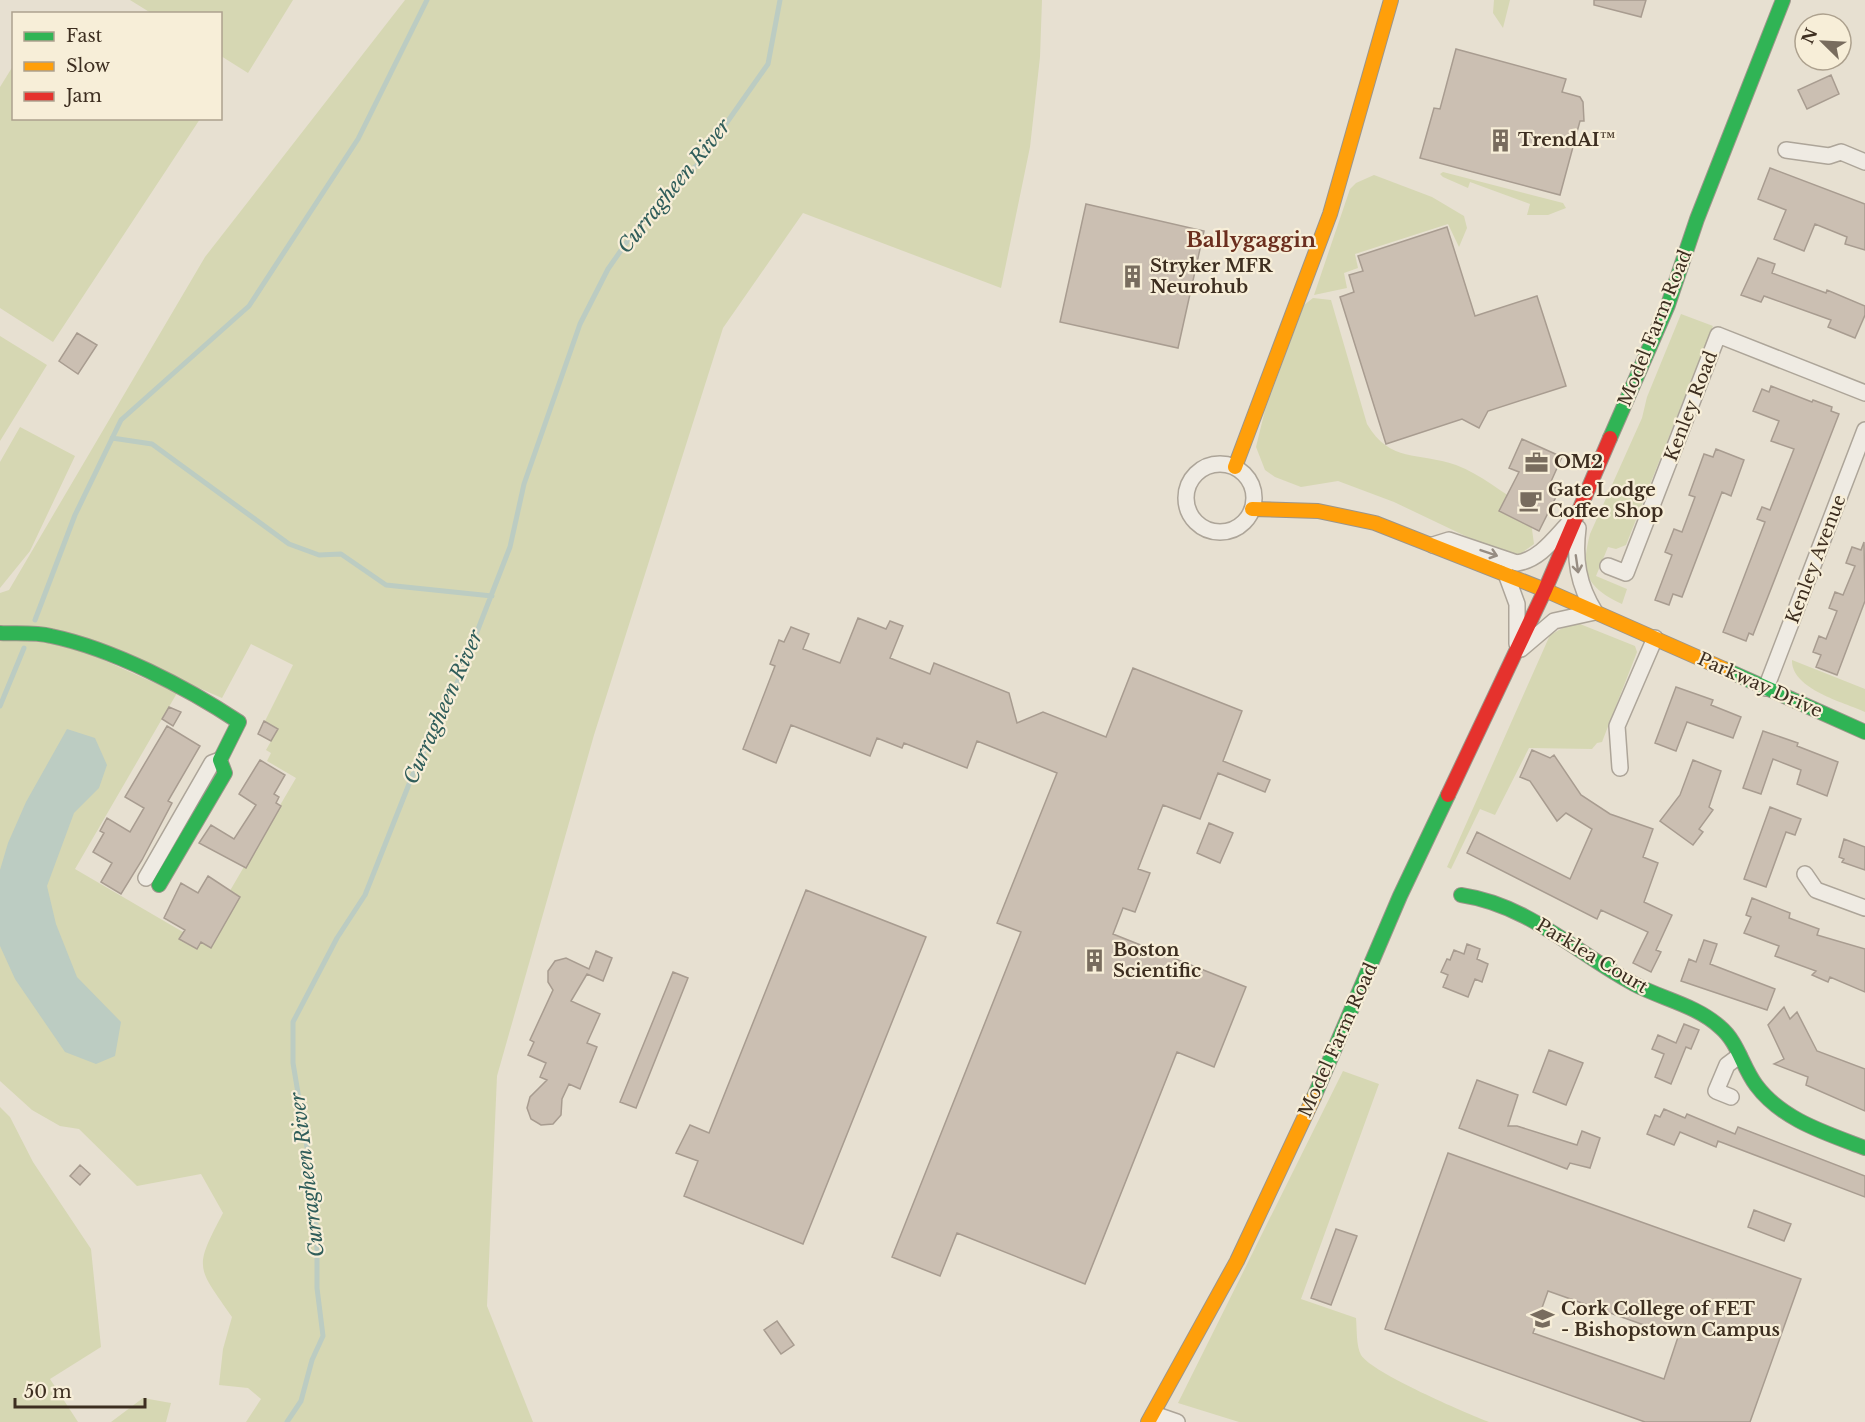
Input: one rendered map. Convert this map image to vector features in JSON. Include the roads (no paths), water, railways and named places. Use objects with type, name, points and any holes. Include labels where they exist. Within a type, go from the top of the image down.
[{"type":"street","points":[[1235,467],[1330,214],[1391,0]]},
{"type":"street","name":"Model Farm Road","points":[[1151,1418],[1247,1240],[1321,1082],[1400,896],[1517,653],[1668,305],[1697,219],[1784,0]]},
{"type":"street","points":[[1786,150],[1829,156],[1840,152],[1865,162]]},
{"type":"street","name":"Kenley Road","points":[[1608,566],[1626,573],[1718,335],[1865,393]]},
{"type":"street","name":"Kenley Avenue","points":[[1766,688],[1865,430]]},
{"type":"street","points":[[1214,464],[1235,467],[1243,472],[1253,489],[1252,509],[1238,527],[1227,532],[1204,529],[1189,514],[1185,494],[1194,474],[1214,464]]},
{"type":"street","name":"Parkway Drive","points":[[1252,509],[1318,511],[1375,523],[1545,590],[1865,732]]},
{"type":"street","points":[[1433,545],[1449,540],[1517,563],[1526,562],[1534,558],[1579,513]]},
{"type":"street","points":[[1579,513],[1575,550],[1579,575],[1584,594],[1595,612]]},
{"type":"street","points":[[1506,574],[1517,604],[1517,653]]},
{"type":"street","name":"Model Farm Road","points":[[1517,653],[1554,621],[1595,612]]},
{"type":"street","points":[[0,633],[48,634],[90,646],[202,698],[239,722],[220,760],[212,763],[152,881]]},
{"type":"street","points":[[1620,768],[1617,726],[1655,638]]},
{"type":"street","points":[[1805,874],[1816,890],[1865,908]]},
{"type":"street","name":"Parklea Court","points":[[1461,895],[1483,897],[1528,918],[1634,984],[1704,1016],[1724,1031],[1757,1085],[1781,1111],[1794,1119],[1865,1148]]},
{"type":"street","points":[[1731,1097],[1716,1091],[1727,1065],[1739,1056]]},
{"type":"street","points":[[1151,1418],[1177,1422]]},
{"type":"waterway","points":[[35,620],[75,515],[121,420],[249,306],[358,139],[427,0]]},
{"type":"waterway","name":"Curragheen River","points":[[287,1422],[301,1401],[312,1360],[323,1336],[317,1288],[317,1236],[312,1177],[293,1063],[293,1022],[337,938],[365,895],[417,764],[445,714],[510,547],[524,484],[580,324],[608,269],[645,216],[697,165],[768,64],[780,0]]},
{"type":"waterway","points":[[112,438],[152,444],[289,544],[319,555],[341,554],[386,585],[492,596]]},
{"type":"waterway","points":[[0,706],[24,648]]},
{"type":"place","name":"TrendAI™","points":[[1500,140]]},
{"type":"place","name":"Stryker MFR Neurohub","points":[[1132,276]]},
{"type":"place","name":"OM2","points":[[1536,462]]},
{"type":"place","name":"Gate Lodge Coffee Shop","points":[[1530,500]]},
{"type":"place","name":"Boston Scientific","points":[[1095,960]]},
{"type":"place","name":"Cork College of FET - Bishopstown Campus","points":[[1543,1319]]},
{"type":"district","name":"Ballygaggin","points":[[1251,240]]}]
